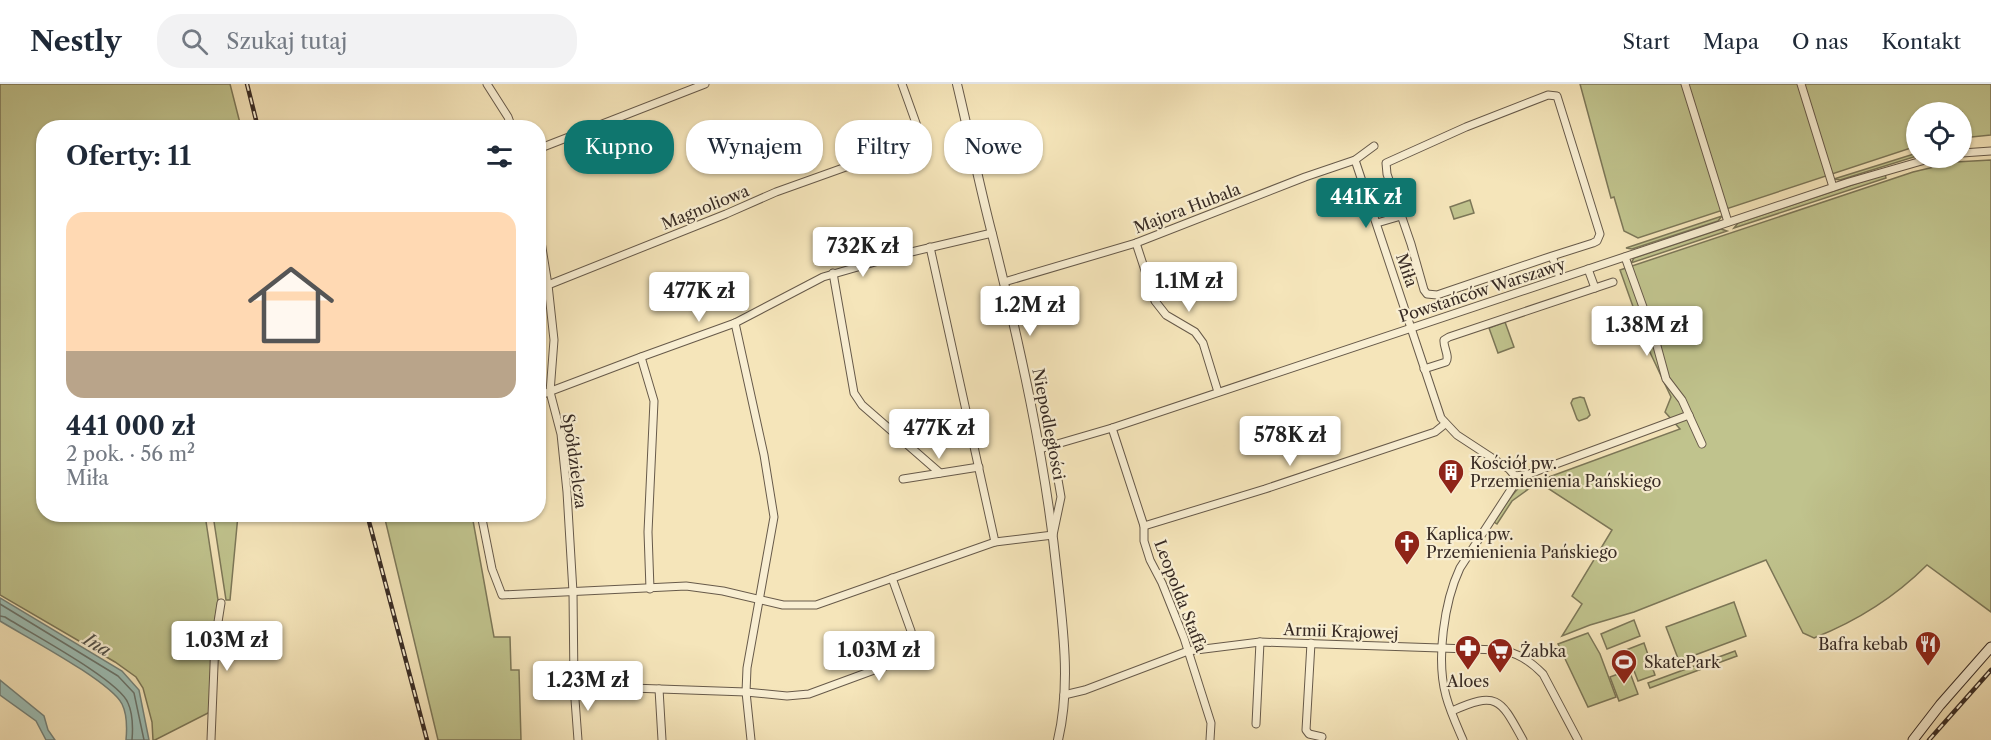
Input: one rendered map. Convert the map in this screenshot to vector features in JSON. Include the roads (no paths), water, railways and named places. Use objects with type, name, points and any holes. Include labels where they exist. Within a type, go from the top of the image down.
[{"type":"main road","points":[[1913,740],[1991,646]]},
{"type":"street","points":[[487,84],[509,120]]},
{"type":"street","points":[[546,145],[705,84]]},
{"type":"street","name":"Magnoliowa","points":[[548,285],[776,192],[885,153],[921,137],[902,84]]},
{"type":"street","name":"Niepodległości","points":[[957,84],[1005,282],[1040,449],[1064,632],[1064,695],[1058,740]]},
{"type":"street","points":[[1685,84],[1728,222]]},
{"type":"street","points":[[1801,84],[1833,187]]},
{"type":"street","points":[[1548,94],[1554,94],[1559,100],[1599,234],[1597,241],[1593,243],[1552,256],[1431,296],[1424,290],[1387,174],[1386,163],[1466,127],[1548,94]]},
{"type":"street","name":"Majora Hubala","points":[[1005,282],[1136,243],[1305,177],[1355,160],[1374,146]]},
{"type":"street","points":[[1972,152],[1991,151]]},
{"type":"street","name":"Miła","points":[[1355,160],[1424,369],[1445,424]]},
{"type":"street","name":"Powstańców Warszawy","points":[[1040,449],[1112,428],[1906,164]]},
{"type":"street","points":[[1377,223],[1401,216]]},
{"type":"street","points":[[546,393],[735,323],[833,273],[992,233]]},
{"type":"street","points":[[1136,243],[1155,301],[1166,315],[1195,332],[1203,343],[1218,392]]},
{"type":"street","points":[[930,248],[995,542]]},
{"type":"street","points":[[1552,256],[1560,278]]},
{"type":"street","points":[[1625,257],[1657,346],[1666,379],[1682,400],[1702,444]]},
{"type":"street","points":[[1588,269],[1595,288]]},
{"type":"street","name":"Spółdzielcza","points":[[546,273],[554,340],[550,392],[561,434],[573,592],[574,686],[578,740]]},
{"type":"street","points":[[833,273],[854,393],[862,405],[940,473]]},
{"type":"street","points":[[1424,369],[1446,362],[1448,357],[1444,340],[1449,337],[1613,282]]},
{"type":"street","points":[[735,323],[762,445],[774,517],[747,668],[746,692],[751,740]]},
{"type":"street","points":[[640,357],[654,401],[648,532],[650,589]]},
{"type":"street","points":[[1515,476],[1529,474],[1689,415]]},
{"type":"street","points":[[1144,526],[1265,489],[1435,432],[1445,424],[1456,435],[1504,466],[1515,476]]},
{"type":"street","name":"Leopolda Staffa","points":[[1112,428],[1144,526],[1144,541],[1150,560],[1162,583],[1188,651],[1211,723],[1209,740]]},
{"type":"street","points":[[483,522],[492,569],[502,595],[686,586],[800,606],[816,605],[995,542],[1053,535],[1061,497],[1052,445]]},
{"type":"street","points":[[903,479],[979,466]]},
{"type":"street","points":[[1463,740],[1446,696],[1443,678],[1443,648],[1448,603],[1454,580],[1464,560],[1512,488],[1515,476]]},
{"type":"street","points":[[574,686],[746,692],[787,696],[809,694],[896,662],[910,653],[914,645],[911,631],[892,578]]},
{"type":"street","points":[[211,740],[215,641],[221,603]]},
{"type":"street","points":[[1256,724],[1260,642]]},
{"type":"street","name":"Armii Krajowej","points":[[1064,695],[1085,690],[1188,651],[1260,642],[1506,650],[1525,659],[1543,674],[1578,740]]},
{"type":"street","points":[[1311,643],[1306,730],[1309,734],[1322,737]]},
{"type":"street","points":[[659,689],[662,740]]},
{"type":"street","points":[[1452,711],[1484,700],[1499,703],[1506,710],[1523,740]]},
{"type":"water","points":[[0,598],[122,671],[139,690],[149,740],[126,740],[124,708],[114,694],[102,684],[0,621]]},
{"type":"water","points":[[0,680],[44,716],[48,730],[55,740],[46,740],[36,721],[0,695]]},
{"type":"railway","points":[[247,84],[256,120]]},
{"type":"railway","points":[[369,522],[427,740]]},
{"type":"railway","points":[[1929,740],[1991,670]]},
{"type":"place","name":"Kościół pw. Przemienienia Pańskiego","points":[[1451,495]]},
{"type":"place","name":"Kaplica pw. Przemienienia Pańskiego","points":[[1407,566]]},
{"type":"place","name":"Bafra kebab","points":[[1928,667]]},
{"type":"place","name":"Aloes","points":[[1468,671]]},
{"type":"place","name":"Żabka","points":[[1500,674]]},
{"type":"place","name":"SkatePark","points":[[1624,685]]},
{"type":"water label","name":"Ina","points":[[97,645]]}]
